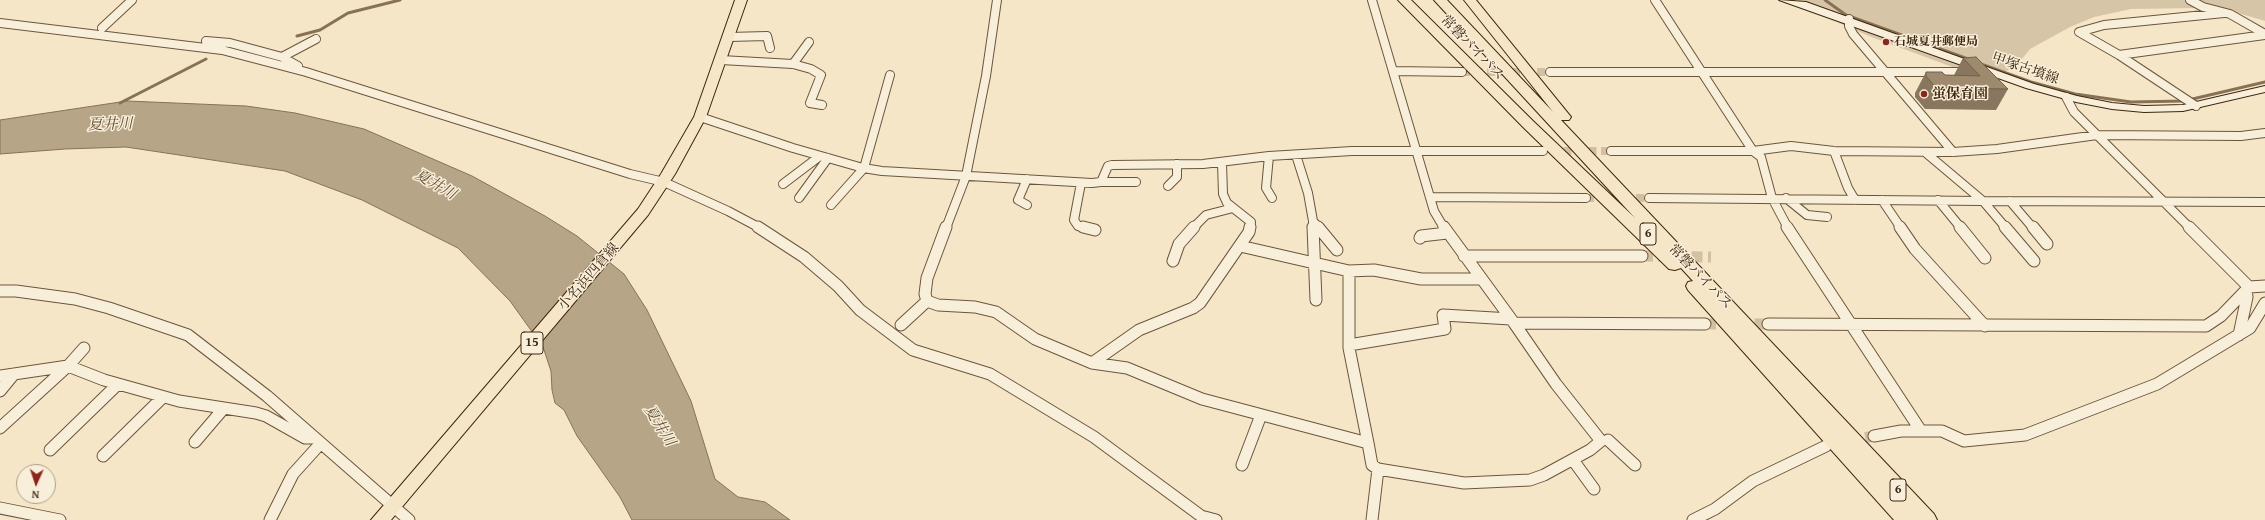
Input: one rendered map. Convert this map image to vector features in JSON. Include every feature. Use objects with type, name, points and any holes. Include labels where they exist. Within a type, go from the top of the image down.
[{"type":"highway","points":[[1404,0],[1528,124],[1676,266]]},
{"type":"highway","points":[[1470,0],[1595,152],[1725,295],[1744,323]]},
{"type":"highway","name":"常磐バイパス","points":[[1437,4],[1676,266],[1863,462],[1927,520]]},
{"type":"highway","name":"常磐バイパス","points":[[1437,4],[1744,323],[1863,462],[1906,520]]},
{"type":"main road","name":"小名浜四倉線","points":[[391,508],[621,240],[662,184],[700,117],[741,0]]},
{"type":"main road","name":"甲塚古墳線","points":[[1784,0],[1803,4],[1849,19],[1986,70],[2066,97],[2112,106],[2144,108],[2190,102],[2265,89]]},
{"type":"street","points":[[102,28],[132,0]]},
{"type":"street","points":[[927,301],[925,294],[927,278],[966,176],[986,76],[997,0]]},
{"type":"street","points":[[1349,271],[1349,344],[1372,465],[1378,469],[1464,483],[1530,480],[1544,475],[1573,460],[1590,450],[1601,441],[1556,384],[1512,321],[1447,234],[1436,216],[1372,0]]},
{"type":"street","points":[[1655,0],[1753,150],[1761,157],[1764,163],[1772,198],[1810,265],[1853,324],[1921,431]]},
{"type":"street","points":[[2190,0],[2224,13],[2265,34]]},
{"type":"street","points":[[2190,102],[2119,55],[2079,32],[2104,25],[2224,13]]},
{"type":"street","points":[[1849,19],[1849,26],[1854,34],[1953,152]]},
{"type":"street","points":[[0,23],[222,50],[306,72],[662,184],[728,211],[769,233],[804,257],[838,286],[860,310],[913,350],[940,360],[990,374],[1094,437],[1201,516],[1216,520]]},
{"type":"street","points":[[55,29],[102,28],[230,43],[282,57],[306,72]]},
{"type":"street","points":[[2119,55],[2265,34]]},
{"type":"street","points":[[729,37],[767,36],[770,48]]},
{"type":"street","points":[[282,57],[316,39]]},
{"type":"street","points":[[794,64],[809,42]]},
{"type":"street","points":[[721,60],[794,64],[811,69],[821,75],[810,103],[822,105]]},
{"type":"street","points":[[1550,72],[1958,73],[1986,70]]},
{"type":"street","points":[[1394,71],[1462,72]]},
{"type":"street","points":[[831,205],[864,168],[890,75]]},
{"type":"street","points":[[2066,97],[2074,112],[2248,288]]},
{"type":"street","points":[[700,117],[824,157],[864,168],[1081,183],[1136,182]]},
{"type":"street","points":[[1611,151],[1753,150],[1791,146],[1834,151],[1926,153],[1997,149],[2097,135],[2241,136],[2265,133]]},
{"type":"street","points":[[1101,182],[1108,166],[1112,165],[1222,162],[1269,156],[1352,151],[1543,151]]},
{"type":"street","points":[[1834,151],[1848,188],[1855,200]]},
{"type":"street","points":[[1926,153],[1983,202],[2034,261]]},
{"type":"street","points":[[1296,155],[1308,193],[1313,221],[1316,300]]},
{"type":"street","points":[[1269,156],[1266,188],[1272,198]]},
{"type":"street","points":[[784,184],[824,157]]},
{"type":"street","points":[[799,198],[824,157]]},
{"type":"street","points":[[1092,363],[1139,330],[1194,308],[1200,303],[1240,246],[1249,232],[1251,222],[1227,203],[1224,194],[1222,162]]},
{"type":"street","points":[[1168,186],[1177,177],[1177,164]]},
{"type":"street","points":[[1027,179],[1018,200],[1027,205]]},
{"type":"street","points":[[1081,183],[1074,220],[1078,226],[1095,230]]},
{"type":"street","points":[[1430,197],[1586,198]]},
{"type":"street","points":[[1650,198],[1786,198],[1983,202],[2265,202]]},
{"type":"street","points":[[1786,198],[1806,214],[1827,217]]},
{"type":"street","points":[[1882,200],[1919,254],[1985,326]]},
{"type":"street","points":[[1938,200],[1985,258]]},
{"type":"street","points":[[2010,201],[2047,244]]},
{"type":"street","points":[[1173,261],[1179,244],[1199,221],[1206,215],[1233,208]]},
{"type":"street","points":[[1313,221],[1337,250]]},
{"type":"street","points":[[1420,238],[1421,236],[1447,234]]},
{"type":"street","points":[[1240,246],[1349,271],[1374,270],[1421,279],[1481,279]]},
{"type":"street","points":[[1464,256],[1642,256]]},
{"type":"street","points":[[1768,324],[2206,326],[2221,316],[2248,288],[2265,286]]},
{"type":"street","points":[[2239,335],[2248,288]]},
{"type":"street","points":[[0,291],[16,291],[75,299],[115,310],[188,335],[267,396],[318,440],[391,508],[409,520]]},
{"type":"street","points":[[901,325],[927,301]]},
{"type":"street","points":[[927,301],[938,305],[975,307],[996,312],[1035,339],[1092,363],[1127,368],[1202,398],[1368,443]]},
{"type":"street","points":[[1874,436],[1901,430],[1942,431],[1964,441],[2025,435],[2157,384],[2250,328],[2265,303]]},
{"type":"street","points":[[1349,344],[1445,329],[1443,315],[1512,321],[1705,324]]},
{"type":"street","points":[[0,428],[68,366],[84,348]]},
{"type":"street","points":[[0,376],[68,366],[118,384],[163,397],[266,416],[304,438],[318,440]]},
{"type":"street","points":[[0,390],[14,374]]},
{"type":"street","points":[[50,450],[118,384]]},
{"type":"street","points":[[103,456],[163,397]]},
{"type":"street","points":[[196,442],[224,408]]},
{"type":"street","points":[[1242,465],[1261,415]]},
{"type":"street","points":[[270,520],[293,474],[318,440]]},
{"type":"street","points":[[1608,440],[1635,465]]},
{"type":"street","points":[[1693,520],[1714,509],[1753,481],[1826,446]]},
{"type":"street","points":[[1573,460],[1594,489]]},
{"type":"street","points":[[1372,520],[1378,469]]},
{"type":"street","points":[[0,508],[60,520]]},
{"type":"shaded area","points":[[1798,0],[2265,0],[2265,21],[2235,12],[2195,8],[2131,9],[2094,17],[2070,27],[2030,49],[2017,65],[2003,73],[1985,77],[1966,72],[1874,38],[1839,23],[1836,16],[1802,6]]},
{"type":"water","name":"夏井川","points":[[127,101],[246,106],[295,113],[364,129],[472,176],[545,216],[577,236],[624,274],[647,310],[691,401],[715,479],[738,497],[765,502],[790,520],[632,520],[620,497],[577,436],[564,410],[555,403],[552,390],[551,371],[543,347],[510,301],[458,248],[362,200],[285,171],[126,147],[65,149],[0,154],[0,120]]},
{"type":"building","points":[[1976,57],[2008,89],[1936,88],[1926,76],[1926,72],[1942,72],[1945,75],[1980,76],[1963,58]]},
{"type":"waterway","points":[[297,36],[320,30],[348,13],[400,0]]},
{"type":"waterway","points":[[1825,0],[1846,15],[1968,59]]},
{"type":"waterway","points":[[120,103],[206,59]]},
{"type":"waterway","points":[[1978,63],[2031,82],[2075,94],[2131,102],[2184,101],[2265,82]]},
{"type":"tunnel","points":[[1462,72],[1550,72]]},
{"type":"tunnel","points":[[1551,151],[1611,151]]},
{"type":"tunnel","points":[[1586,198],[1649,198]]},
{"type":"tunnel","points":[[1642,256],[1711,257]]},
{"type":"tunnel","points":[[1705,324],[1768,324]]},
{"type":"tunnel","points":[[1849,441],[1874,436]]},
{"type":"place","name":"石城夏井郵便局","points":[[1886,42]]},
{"type":"place","name":"蛍保育園","points":[[1924,94]]}]
